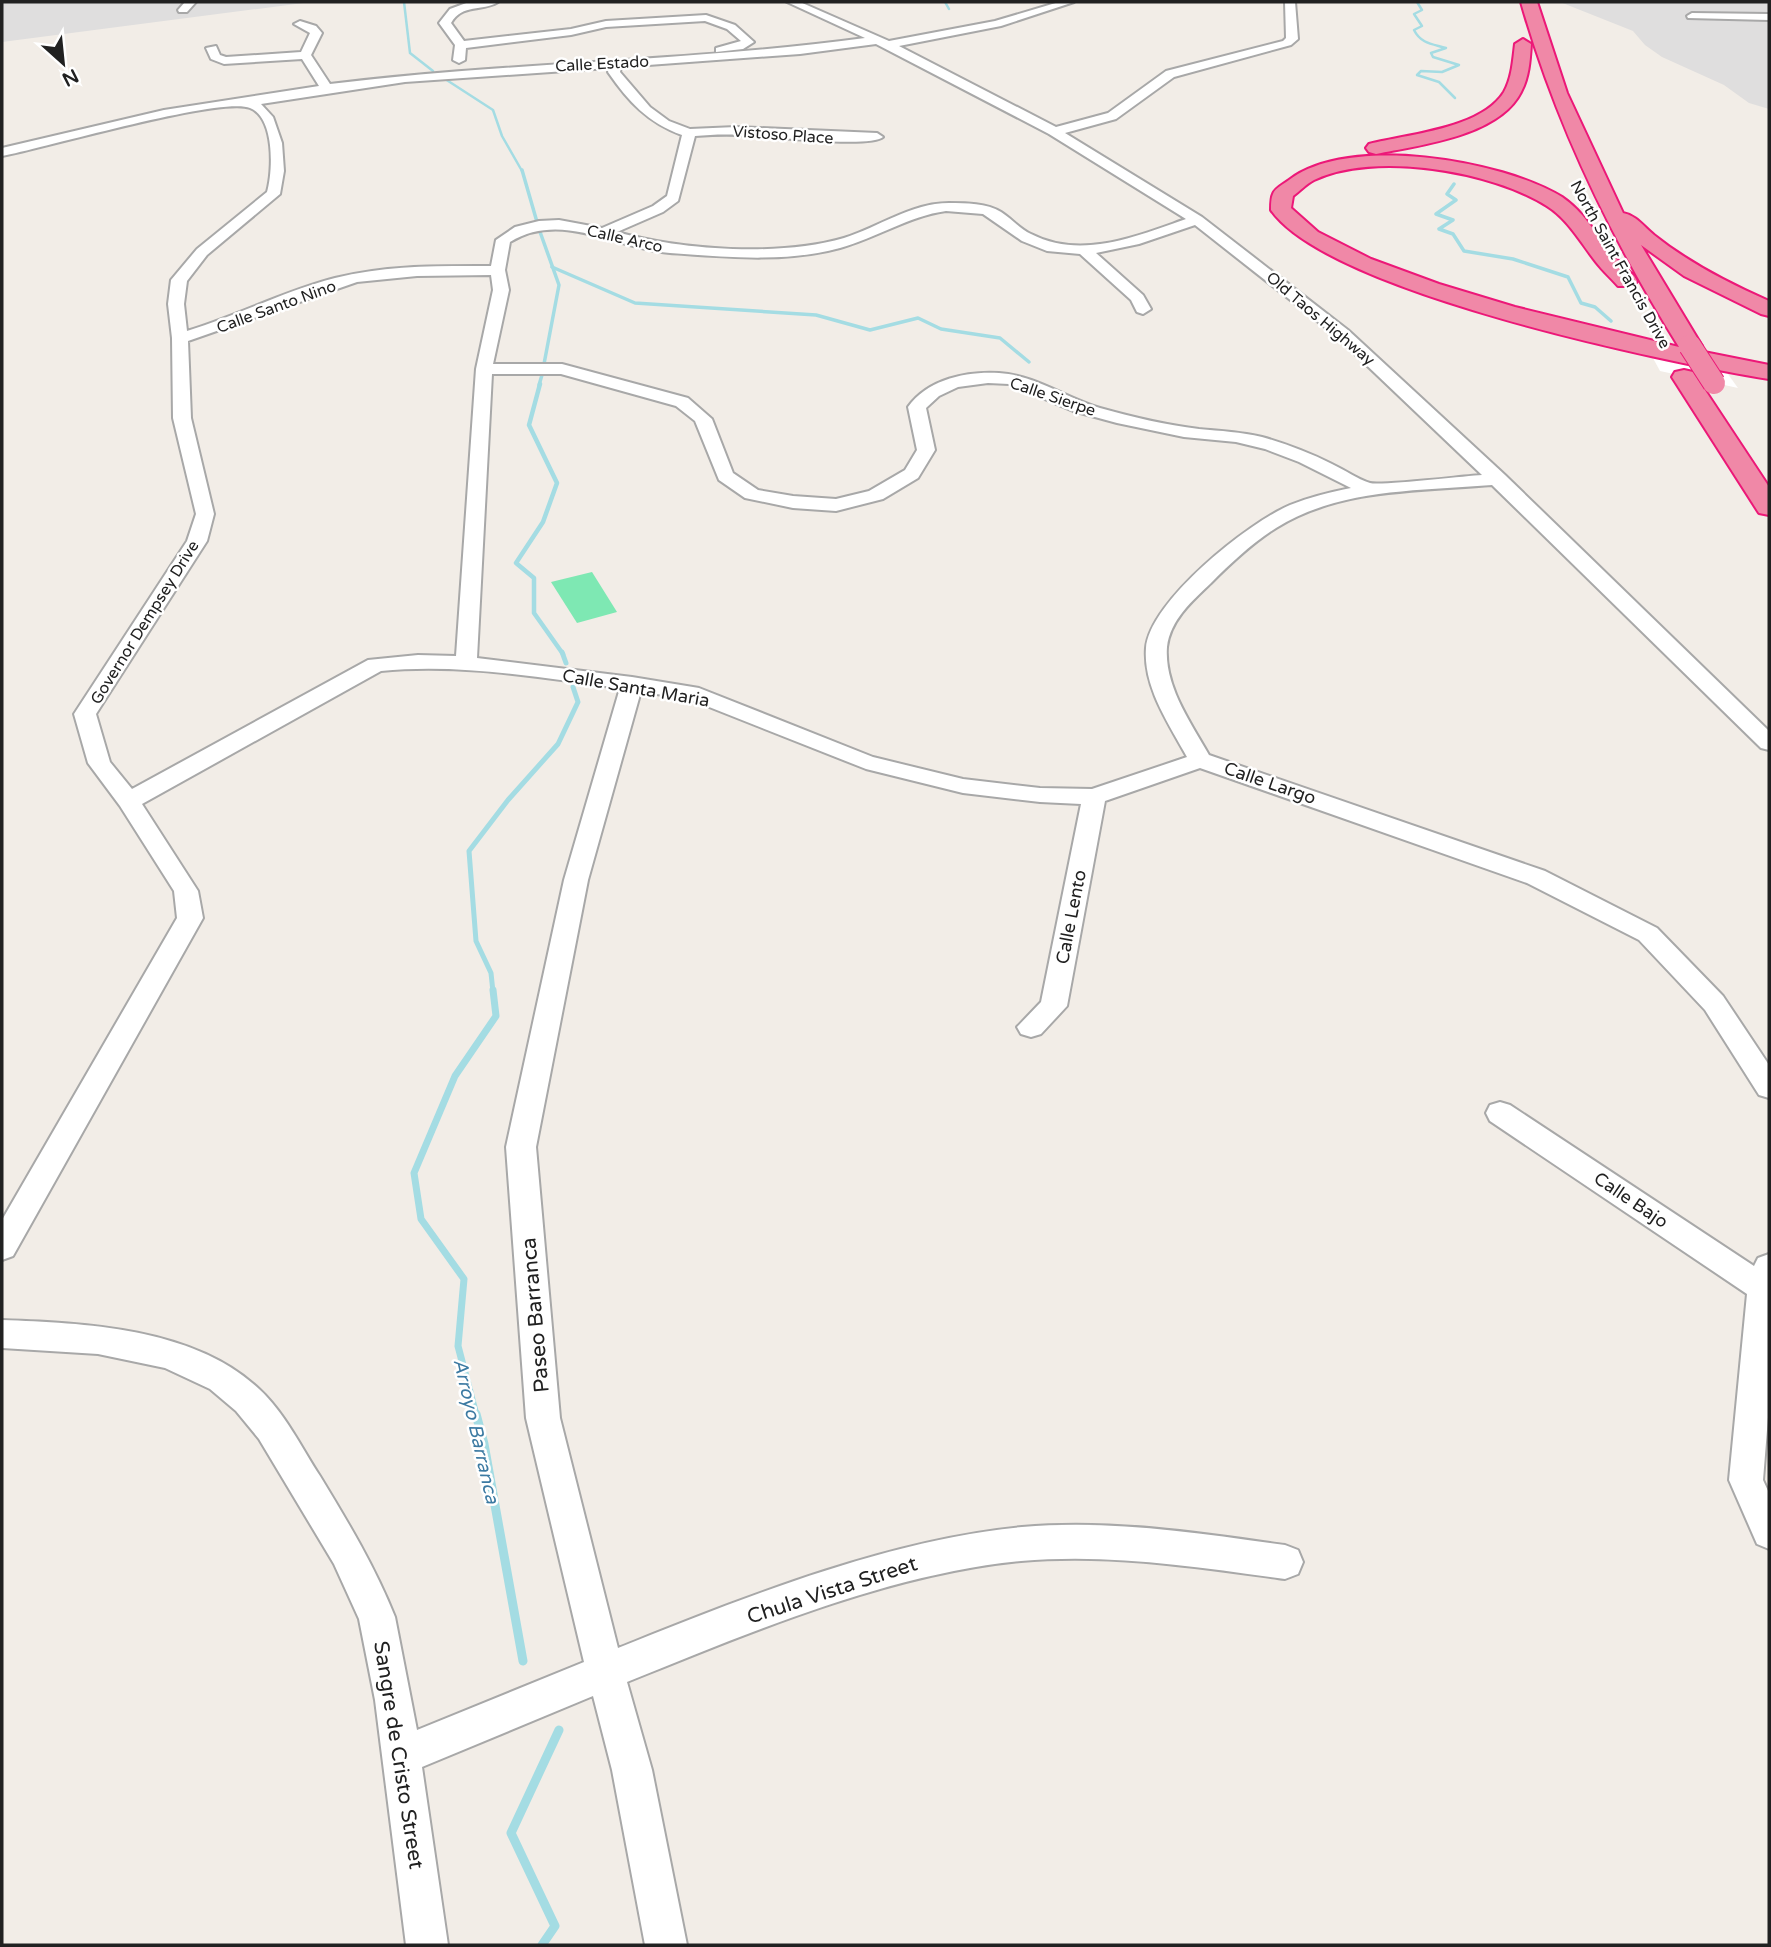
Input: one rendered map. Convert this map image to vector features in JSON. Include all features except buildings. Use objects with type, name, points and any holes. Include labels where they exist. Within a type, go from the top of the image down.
[{"type":"highway","name":"North Saint Francis Drive","points":[[1514,2],[1523,44],[1567,166]]},
{"type":"highway","name":"North Saint Francis Drive","points":[[1529,2],[1542,51],[1591,194],[1630,287],[1564,208],[1528,188],[1487,173],[1431,163],[1352,164],[1312,173],[1297,180],[1283,194],[1281,210],[1298,230],[1331,250],[1383,271],[1491,307],[1580,332],[1769,372]]},
{"type":"highway","points":[[1523,44],[1519,71],[1511,94],[1496,111],[1453,129],[1315,164],[1286,176],[1275,184],[1266,198],[1265,206],[1273,223],[1288,236],[1322,254],[1449,300],[1602,344],[1769,380]]},
{"type":"highway","name":"North Saint Francis Drive","points":[[1591,194],[1631,251],[1769,466]]},
{"type":"highway","points":[[1591,194],[1640,236],[1680,265],[1769,309]]},
{"type":"highway","name":"North Saint Francis Drive","points":[[1658,334],[1769,507]]},
{"type":"street","points":[[456,72],[461,45],[445,23],[449,15],[455,9],[493,2]]},
{"type":"street","name":"Old Taos Highway","points":[[792,2],[883,42],[1054,131],[1197,220],[1342,333],[1499,479],[1769,743]]},
{"type":"street","name":"Calle Estado","points":[[249,102],[456,72],[759,55],[883,42],[997,24],[1069,2]]},
{"type":"street","points":[[1054,131],[1096,123],[1114,115],[1156,81],[1170,75],[1287,43],[1292,40],[1290,2]]},
{"type":"street","points":[[706,18],[712,14],[713,7]]},
{"type":"street","points":[[606,24],[636,8]]},
{"type":"street","points":[[1692,16],[1769,18]]},
{"type":"street","points":[[461,45],[606,24],[706,18],[731,27],[748,42],[725,50],[642,50]]},
{"type":"street","points":[[300,24],[312,28],[316,33],[305,55]]},
{"type":"street","points":[[515,39],[547,49]]},
{"type":"street","points":[[212,48],[215,57],[224,61],[305,55]]},
{"type":"street","points":[[305,55],[327,89]]},
{"type":"street","points":[[606,232],[658,209],[673,198],[689,133],[669,127],[635,103],[614,72],[617,62]]},
{"type":"street","points":[[2,152],[193,108],[249,102]]},
{"type":"street","name":"Governor Dempsey Drive","points":[[2,1247],[190,918],[186,891],[129,800],[99,763],[85,714],[197,541],[205,514],[182,418],[180,338],[176,304],[180,279],[202,252],[273,194],[278,182],[273,126],[264,110],[249,102]]},
{"type":"street","name":"Vistoso Place","points":[[689,133],[747,130],[827,137],[877,137]]},
{"type":"street","name":"Calle Arco","points":[[466,663],[484,369],[501,290],[498,271],[503,240],[519,230],[565,225],[606,232],[661,248],[763,254],[810,249],[851,240],[925,209],[950,207],[991,212],[1028,239],[1051,246],[1084,250],[1117,245],[1197,220]]},
{"type":"street","points":[[1084,250],[1138,298],[1143,309]]},
{"type":"street","name":"Calle Santo Nino","points":[[180,338],[216,328],[339,282],[416,272],[498,271]]},
{"type":"street","name":"Calle Sierpe","points":[[484,369],[562,369],[682,402],[703,419],[725,476],[752,494],[793,502],[836,505],[876,495],[912,474],[926,450],[917,407],[925,395],[948,385],[1003,378],[1077,407],[1137,423],[1200,434],[1237,437],[1298,454],[1370,490]]},
{"type":"street","name":"Calle Largo","points":[[1499,479],[1370,490],[1315,502],[1272,522],[1228,556],[1174,608],[1161,630],[1156,656],[1166,699],[1200,760],[1420,834],[1536,877],[1648,934],[1714,1003],[1769,1087]]},
{"type":"street","name":"Calle Santa Maria","points":[[129,800],[376,665],[418,661],[466,663],[632,683],[699,695],[866,762],[963,786],[1040,795],[1094,797],[1200,760]]},
{"type":"street","name":"Paseo Barranca","points":[[632,683],[576,880],[521,1147],[543,1418],[605,1672],[632,1770],[666,1945]]},
{"type":"street","name":"Calle Lento","points":[[1031,1027],[1054,1006],[1094,797]]},
{"type":"street","name":"Calle Bajo","points":[[1500,1113],[1766,1278]]},
{"type":"street","points":[[1766,1278],[1746,1480],[1769,1532]]},
{"type":"street","name":"Sangre de Cristo Street","points":[[2,1334],[87,1338],[146,1349],[206,1370],[248,1400],[271,1428],[318,1502],[370,1599],[385,1649],[427,1945]]},
{"type":"street","name":"Chula Vista Street","points":[[402,1756],[699,1634],[918,1561],[967,1551],[1048,1542],[1167,1547],[1285,1562]]},
{"type":"shaded area","points":[[2,2],[311,2],[2,42]]},
{"type":"shaded area","points":[[1560,2],[1769,2],[1769,109],[1749,103],[1724,85],[1662,57],[1645,45],[1633,31]]},
{"type":"green space","points":[[592,572],[617,612],[577,623],[551,582]]},
{"type":"pier","points":[[1641,336],[1712,352],[1738,388],[1660,371]]},
{"type":"waterway","name":"Arroyo Barranca","points":[[404,2],[410,53],[433,71]]},
{"type":"waterway","points":[[945,2],[949,9]]},
{"type":"waterway","points":[[1417,2],[1422,10],[1414,14],[1422,26],[1414,30],[1417,35],[1428,43],[1446,48],[1431,53],[1433,57],[1459,65],[1442,72],[1421,71],[1417,75],[1439,82],[1455,98]]},
{"type":"waterway","name":"Arroyo Barranca","points":[[442,77],[493,110],[502,136],[522,171]]},
{"type":"waterway","name":"Arroyo Barranca","points":[[522,170],[537,222]]},
{"type":"waterway","points":[[1454,184],[1447,194],[1456,200],[1436,214],[1453,220],[1439,229],[1453,234],[1464,251],[1513,259],[1568,277],[1581,303],[1595,307],[1611,321]]},
{"type":"waterway","name":"Arroyo Barranca","points":[[539,229],[553,267]]},
{"type":"waterway","name":"Arroyo Barranca","points":[[544,364],[559,285],[553,267]]},
{"type":"waterway","points":[[553,267],[635,303],[816,315],[870,330],[918,318],[941,329],[1000,338],[1029,362]]},
{"type":"waterway","name":"Arroyo Barranca","points":[[539,385],[542,375]]},
{"type":"waterway","name":"Arroyo Barranca","points":[[540,384],[529,425],[557,483],[543,522],[516,563],[534,578],[534,613],[562,653]]},
{"type":"waterway","name":"Arroyo Barranca","points":[[562,653],[566,663]]},
{"type":"waterway","name":"Arroyo Barranca","points":[[493,992],[491,973],[476,941],[469,851],[508,800],[558,744],[578,702],[573,687]]},
{"type":"waterway","name":"Arroyo Barranca","points":[[476,1415],[458,1346],[464,1279],[421,1219],[414,1173],[455,1076],[496,1016],[493,990]]},
{"type":"waterway","name":"Arroyo Barranca","points":[[476,1414],[484,1444],[523,1661]]},
{"type":"waterway","points":[[542,1945],[555,1926],[511,1833],[559,1730]]}]
